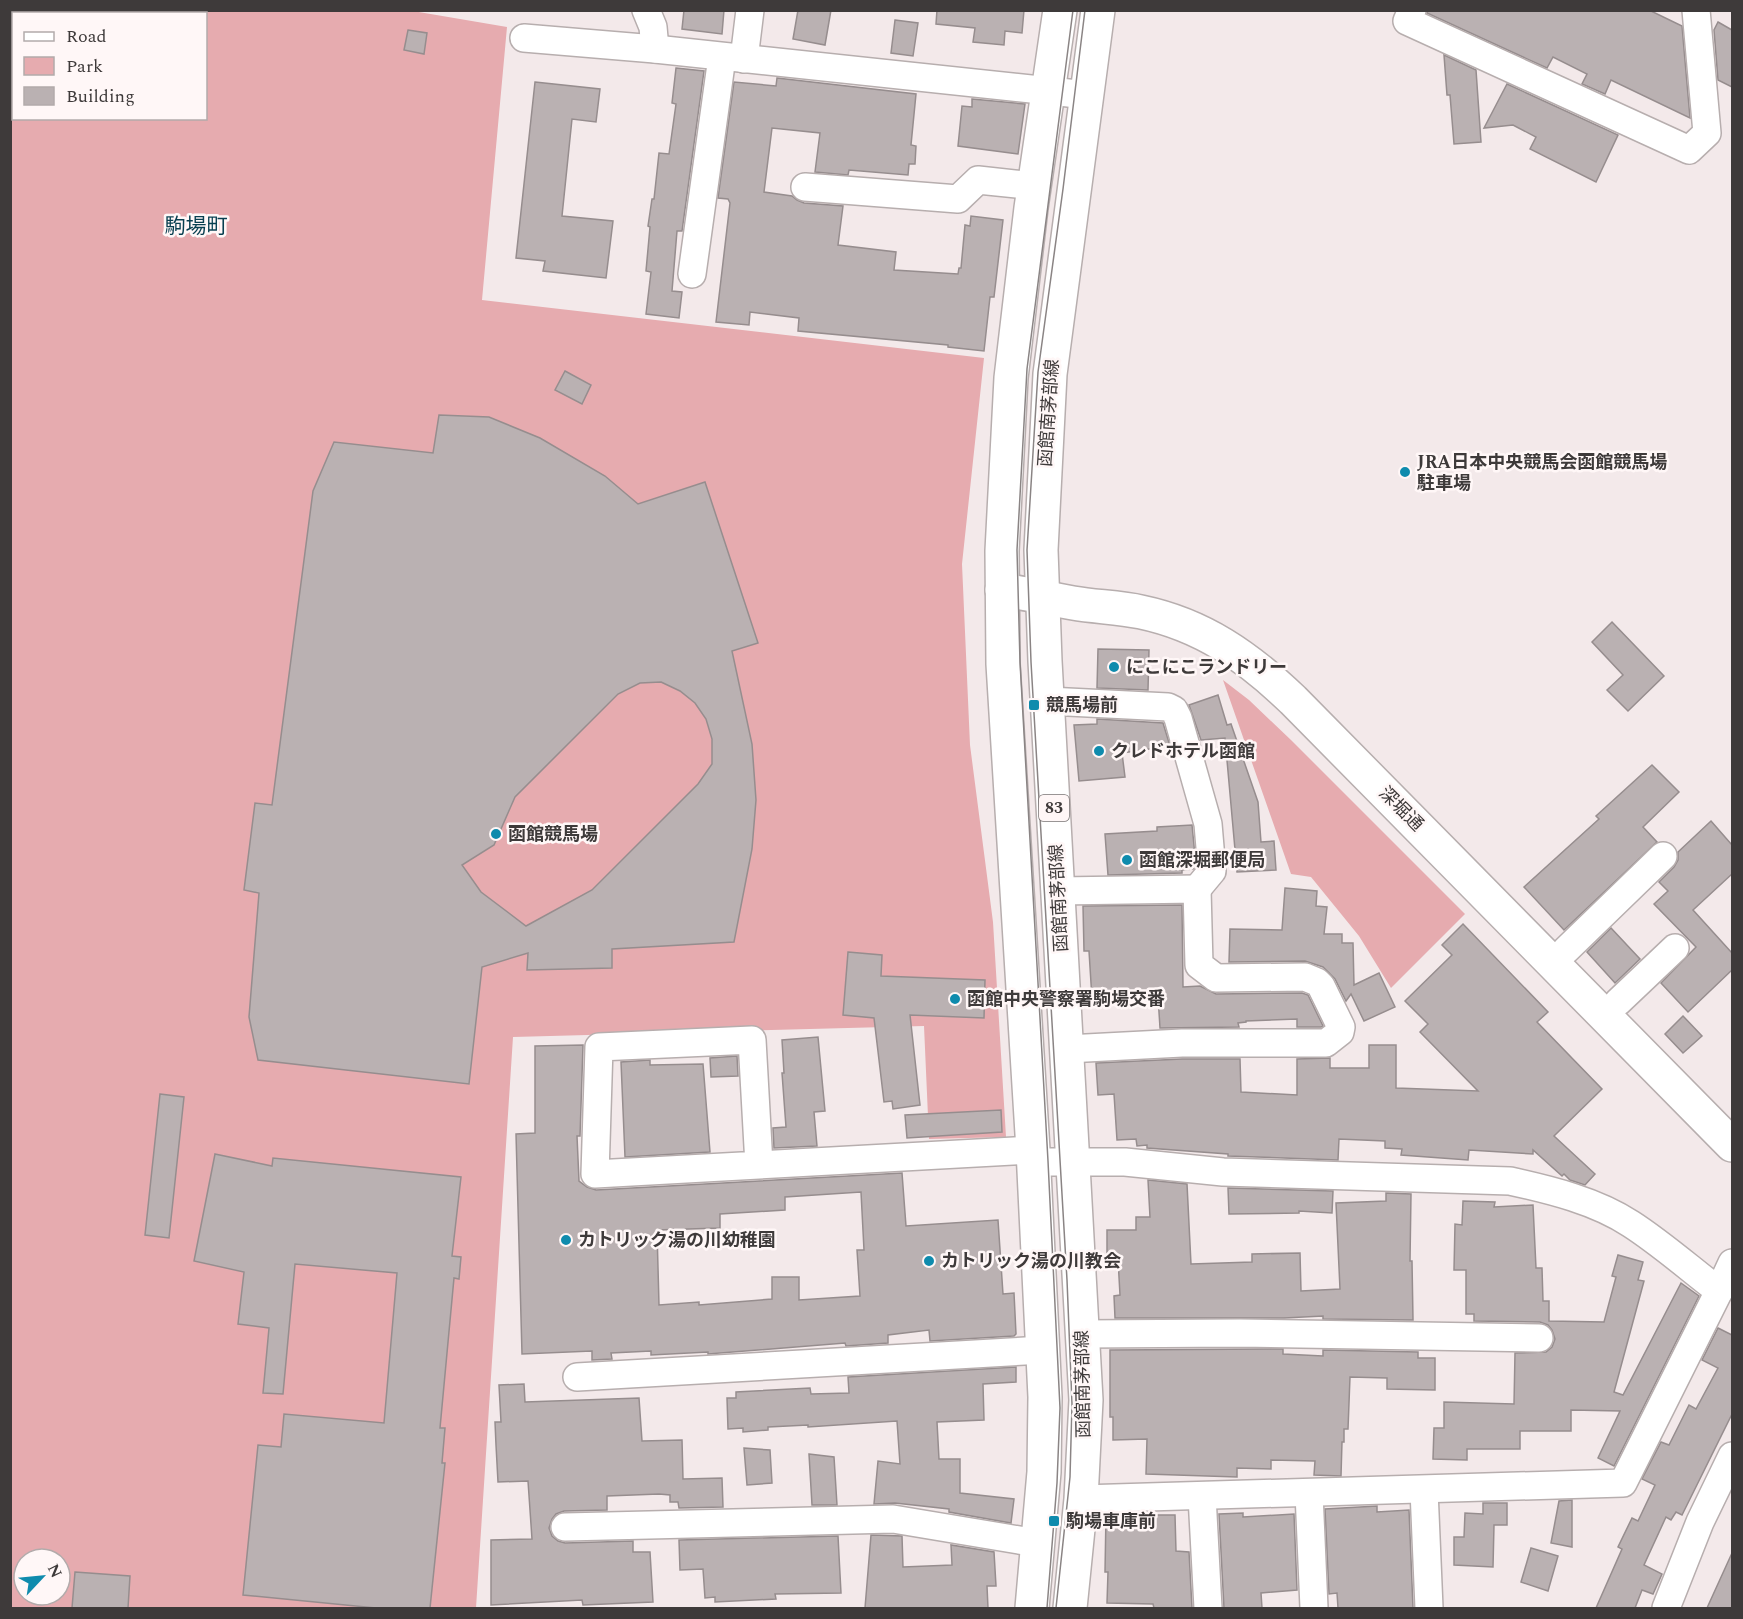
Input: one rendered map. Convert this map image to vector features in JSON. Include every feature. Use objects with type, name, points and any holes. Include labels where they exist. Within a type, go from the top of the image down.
[{"type":"main road","name":"83","points":[[1032,1608],[1044,1472],[1045,1397],[1034,1156],[1003,664],[1002,551],[1011,378],[1034,186],[1059,10]]},
{"type":"main road","name":"函館南茅部線","points":[[1070,1608],[1081,1500],[1086,1400],[1041,550],[1050,374],[1098,10]]},
{"type":"main road","name":"深堀通","points":[[1002,590],[1139,611],[1175,621],[1230,648],[1262,670],[1732,1145]]},
{"type":"street","points":[[646,10],[652,27],[655,49]]},
{"type":"street","points":[[692,274],[733,58],[750,10]]},
{"type":"street","points":[[1412,10],[1407,21],[1689,150],[1707,133],[1696,10]]},
{"type":"street","points":[[524,38],[655,49],[1087,95]]},
{"type":"street","points":[[805,186],[958,199],[978,180],[1034,186]]},
{"type":"street","points":[[1048,701],[1168,707],[1174,710],[1208,824],[1212,871],[1197,889],[1199,965],[1216,978],[1305,976],[1317,982],[1341,1027],[1340,1032],[1326,1043],[1182,1043],[1067,1049]]},
{"type":"street","points":[[1566,950],[1663,856]]},
{"type":"street","points":[[1058,891],[1197,889]]},
{"type":"street","points":[[1618,1002],[1675,948]]},
{"type":"street","points":[[759,1165],[752,1040],[599,1047],[595,1174],[759,1165],[1034,1156],[1073,1162],[1125,1162],[1223,1172],[1485,1179],[1536,1187],[1602,1208],[1631,1223],[1719,1291]]},
{"type":"street","points":[[1081,1500],[1623,1483],[1732,1263]]},
{"type":"street","points":[[1082,1335],[1240,1333],[1539,1338]]},
{"type":"street","points":[[578,1377],[1043,1350]]},
{"type":"street","points":[[1666,1608],[1700,1522],[1732,1456]]},
{"type":"street","points":[[1424,1490],[1429,1608]]},
{"type":"street","points":[[1309,1493],[1314,1608]]},
{"type":"street","points":[[1203,1496],[1208,1608]]},
{"type":"street","points":[[565,1527],[893,1519],[1037,1543]]},
{"type":"green space","name":"函館競馬場","points":[[407,10],[507,27],[482,300],[984,358],[962,564],[970,745],[993,922],[1006,1137],[929,1139],[924,1026],[513,1037],[476,1608],[11,1608],[11,11]]},
{"type":"green space","points":[[1223,680],[1249,700],[1291,740],[1465,914],[1391,988],[1359,936],[1311,877],[1291,874]]},
{"type":"building","points":[[684,10],[724,10],[722,34],[682,29]]},
{"type":"building","points":[[798,10],[831,10],[825,45],[793,39]]},
{"type":"building","points":[[937,10],[1024,10],[1022,33],[1005,31],[1004,45],[973,42],[975,28],[936,24]]},
{"type":"building","points":[[1427,10],[1649,10],[1682,26],[1690,118],[1611,80],[1605,94],[1582,84],[1587,74],[1553,57],[1547,68],[1427,13]]},
{"type":"building","points":[[895,20],[918,23],[913,56],[891,53]]},
{"type":"building","points":[[1718,22],[1732,30],[1732,87],[1718,80],[1714,30]]},
{"type":"building","points":[[408,30],[427,33],[424,54],[404,50]]},
{"type":"building","points":[[1444,55],[1476,70],[1481,142],[1454,144]]},
{"type":"building","points":[[676,68],[704,71],[682,231],[677,231],[672,291],[682,292],[679,318],[646,314],[651,272],[646,271],[650,227],[648,226],[652,199],[654,199],[659,153],[669,154],[676,104],[672,103]]},
{"type":"building","points":[[777,78],[916,94],[911,145],[916,146],[915,164],[909,164],[908,175],[849,170],[848,175],[815,172],[820,133],[772,128],[764,192],[792,196],[804,203],[843,206],[838,245],[896,252],[894,270],[958,274],[961,268],[965,225],[970,226],[971,216],[1003,220],[994,297],[990,297],[984,351],[948,347],[948,345],[798,331],[799,318],[750,312],[749,325],[716,322],[730,203],[728,199],[718,198],[734,82],[776,86]]},
{"type":"building","points":[[535,82],[600,89],[596,122],[572,119],[562,216],[613,221],[606,278],[543,271],[545,261],[516,258]]},
{"type":"building","points":[[1507,84],[1618,135],[1596,182],[1530,149],[1536,137],[1513,125],[1484,128]]},
{"type":"building","points":[[972,99],[1025,104],[1018,154],[958,146],[962,106],[972,107]]},
{"type":"building","points":[[565,371],[591,385],[582,404],[555,390]]},
{"type":"building","points":[[439,415],[489,417],[540,438],[605,476],[638,504],[705,482],[758,643],[732,651],[752,744],[756,800],[752,849],[734,942],[612,949],[612,968],[527,970],[528,953],[482,967],[469,1084],[258,1060],[249,1017],[259,893],[244,890],[255,803],[272,805],[313,491],[334,442],[433,453]],"holes":[[[661,682],[680,691],[695,703],[706,719],[712,739],[712,764],[698,784],[592,890],[526,926],[481,892],[462,865],[494,845],[515,797],[618,694],[640,683]]]},
{"type":"building","points":[[1612,622],[1664,676],[1628,711],[1607,690],[1623,675],[1592,642]]},
{"type":"building","points":[[1098,649],[1149,650],[1148,690],[1097,688]]},
{"type":"building","points":[[1218,695],[1227,725],[1231,724],[1258,802],[1261,842],[1274,841],[1276,870],[1237,872],[1225,738],[1201,740],[1189,705]]},
{"type":"building","name":"クレドホテル函館","points":[[1097,719],[1163,723],[1170,746],[1122,753],[1125,777],[1079,781],[1074,725],[1097,724]]},
{"type":"building","points":[[1652,765],[1679,792],[1643,827],[1657,842],[1564,930],[1524,887],[1599,819],[1596,816]]},
{"type":"building","points":[[1711,821],[1732,845],[1732,874],[1693,910],[1732,953],[1732,970],[1688,1012],[1661,983],[1696,947],[1654,904],[1668,891],[1659,882],[1674,867],[1678,860],[1678,852]]},
{"type":"building","points":[[1192,825],[1196,866],[1193,869],[1182,870],[1182,873],[1108,875],[1105,834],[1157,831],[1157,827]]},
{"type":"building","points":[[1285,888],[1317,891],[1316,906],[1327,907],[1324,934],[1342,934],[1342,943],[1353,943],[1354,985],[1379,973],[1395,1007],[1364,1021],[1351,994],[1346,1001],[1335,979],[1323,967],[1305,961],[1229,962],[1230,929],[1282,930]]},
{"type":"building","points":[[1182,905],[1183,987],[1200,986],[1216,994],[1302,993],[1308,995],[1323,1026],[1297,1027],[1297,1019],[1246,1021],[1238,1023],[1239,1027],[1160,1028],[1158,996],[1092,999],[1089,951],[1084,951],[1083,906]]},
{"type":"building","points":[[1463,924],[1548,1012],[1537,1022],[1602,1089],[1554,1136],[1595,1174],[1585,1185],[1570,1180],[1564,1174],[1562,1176],[1533,1150],[1533,1154],[1469,1150],[1468,1160],[1401,1155],[1402,1149],[1385,1148],[1385,1141],[1339,1139],[1338,1160],[1228,1156],[1228,1154],[1147,1148],[1147,1145],[1137,1146],[1136,1139],[1117,1140],[1114,1094],[1098,1095],[1096,1063],[1240,1059],[1241,1092],[1297,1095],[1297,1059],[1330,1058],[1330,1068],[1369,1068],[1369,1045],[1396,1045],[1396,1088],[1478,1091],[1420,1032],[1428,1024],[1405,1001],[1452,955],[1442,945]]},
{"type":"building","points":[[1611,928],[1640,959],[1615,983],[1587,952]]},
{"type":"building","points":[[848,952],[882,955],[881,976],[985,980],[984,1018],[910,1015],[920,1105],[893,1109],[892,1101],[884,1102],[874,1018],[843,1015]]},
{"type":"building","points":[[1683,1016],[1702,1036],[1683,1053],[1665,1034]]},
{"type":"building","points":[[818,1037],[825,1111],[814,1112],[817,1146],[774,1148],[773,1128],[786,1127],[782,1040]]},
{"type":"building","points":[[583,1045],[580,1136],[577,1136],[579,1181],[587,1187],[596,1190],[902,1173],[906,1226],[998,1220],[1003,1294],[1014,1293],[1016,1334],[1014,1336],[930,1341],[929,1330],[888,1335],[888,1343],[846,1346],[845,1343],[708,1354],[708,1352],[651,1355],[651,1351],[611,1353],[612,1359],[592,1360],[592,1351],[522,1354],[516,1134],[535,1133],[535,1046]],"holes":[[[861,1192],[864,1250],[857,1250],[860,1296],[799,1300],[799,1277],[772,1277],[772,1299],[699,1305],[699,1302],[659,1305],[657,1230],[720,1228],[720,1214],[785,1210],[785,1197]]]},
{"type":"building","points":[[737,1056],[738,1076],[711,1077],[710,1058]]},
{"type":"building","points":[[650,1060],[650,1065],[703,1064],[710,1152],[625,1157],[621,1062]]},
{"type":"building","points":[[160,1094],[184,1097],[169,1238],[145,1235]]},
{"type":"building","points":[[1001,1110],[1002,1132],[907,1138],[905,1115]]},
{"type":"building","points":[[215,1154],[272,1166],[273,1158],[461,1177],[452,1256],[461,1257],[459,1279],[454,1278],[440,1428],[445,1428],[442,1463],[445,1463],[430,1608],[376,1608],[243,1595],[258,1445],[281,1447],[284,1414],[384,1423],[397,1273],[295,1264],[283,1394],[263,1393],[269,1328],[238,1324],[244,1272],[194,1261]]},
{"type":"building","points":[[1148,1180],[1187,1184],[1191,1264],[1252,1262],[1252,1254],[1300,1253],[1301,1291],[1340,1289],[1336,1203],[1386,1201],[1386,1193],[1411,1194],[1410,1261],[1412,1261],[1413,1320],[1323,1319],[1323,1316],[1115,1318],[1114,1296],[1120,1295],[1118,1259],[1107,1259],[1107,1230],[1136,1230],[1136,1217],[1150,1217]]},
{"type":"building","points":[[1228,1188],[1333,1191],[1332,1213],[1299,1211],[1299,1213],[1229,1214]]},
{"type":"building","points":[[1463,1201],[1495,1202],[1494,1207],[1533,1205],[1536,1268],[1542,1268],[1543,1301],[1549,1301],[1549,1321],[1604,1322],[1616,1277],[1612,1276],[1618,1255],[1643,1262],[1638,1280],[1644,1281],[1614,1392],[1623,1395],[1681,1283],[1699,1296],[1614,1466],[1598,1458],[1620,1411],[1571,1410],[1571,1431],[1520,1431],[1520,1449],[1467,1449],[1467,1460],[1433,1459],[1434,1428],[1444,1428],[1444,1402],[1514,1404],[1515,1353],[1546,1352],[1552,1347],[1555,1339],[1548,1325],[1540,1322],[1474,1321],[1474,1314],[1466,1314],[1466,1270],[1454,1270],[1455,1224],[1462,1225]]},
{"type":"building","points":[[1718,1328],[1732,1335],[1732,1414],[1682,1515],[1676,1512],[1671,1520],[1666,1517],[1644,1565],[1662,1574],[1653,1594],[1642,1590],[1635,1608],[1596,1608],[1622,1549],[1618,1547],[1632,1518],[1638,1521],[1655,1485],[1642,1479],[1661,1442],[1669,1445],[1689,1405],[1696,1409],[1718,1368],[1702,1360]]},
{"type":"building","points":[[1283,1349],[1283,1354],[1323,1356],[1323,1350],[1418,1352],[1418,1358],[1435,1358],[1435,1390],[1387,1389],[1387,1378],[1350,1377],[1348,1429],[1344,1429],[1344,1442],[1342,1442],[1341,1476],[1314,1475],[1315,1461],[1271,1460],[1271,1469],[1237,1468],[1237,1477],[1146,1474],[1147,1439],[1113,1440],[1113,1417],[1110,1417],[1110,1350]]},
{"type":"building","points":[[1016,1367],[1016,1382],[983,1384],[984,1420],[937,1422],[939,1459],[960,1459],[960,1493],[1014,1499],[1011,1523],[949,1512],[949,1509],[895,1503],[874,1504],[878,1461],[900,1464],[897,1421],[808,1427],[808,1425],[768,1427],[768,1430],[743,1432],[743,1428],[728,1429],[727,1398],[736,1398],[736,1392],[810,1388],[811,1394],[849,1393],[848,1377]]},
{"type":"building","points":[[524,1384],[525,1402],[639,1398],[642,1441],[682,1440],[683,1479],[722,1478],[723,1507],[679,1508],[678,1502],[670,1502],[670,1495],[607,1496],[607,1510],[564,1511],[556,1514],[552,1519],[549,1528],[552,1536],[558,1541],[565,1543],[633,1541],[633,1552],[650,1552],[653,1602],[583,1605],[582,1600],[491,1605],[491,1540],[532,1539],[528,1481],[498,1482],[496,1445],[495,1422],[501,1422],[499,1385]]},
{"type":"building","points":[[744,1448],[770,1450],[772,1483],[747,1485]]},
{"type":"building","points":[[809,1454],[834,1457],[837,1505],[812,1505]]},
{"type":"building","points":[[1572,1500],[1572,1547],[1551,1543],[1559,1501]]},
{"type":"building","points":[[1483,1503],[1507,1503],[1507,1525],[1494,1525],[1493,1567],[1454,1565],[1454,1537],[1464,1537],[1465,1513],[1483,1514]]},
{"type":"building","points":[[1377,1506],[1377,1512],[1409,1510],[1413,1608],[1338,1608],[1337,1593],[1329,1594],[1325,1509]]},
{"type":"building","points":[[1243,1513],[1243,1517],[1294,1514],[1297,1590],[1261,1593],[1262,1608],[1224,1608],[1219,1514]]},
{"type":"building","points":[[1106,1515],[1175,1515],[1176,1551],[1189,1552],[1192,1608],[1154,1608],[1153,1604],[1107,1603]]},
{"type":"building","points":[[871,1535],[902,1536],[903,1567],[952,1565],[951,1545],[994,1552],[996,1586],[987,1586],[988,1608],[865,1608]]},
{"type":"building","points":[[838,1536],[841,1593],[775,1594],[776,1599],[715,1602],[715,1597],[705,1598],[703,1569],[680,1570],[679,1540]]},
{"type":"building","points":[[1531,1548],[1558,1556],[1548,1591],[1521,1582]]},
{"type":"building","points":[[1732,1553],[1732,1608],[1707,1608]]},
{"type":"building","points":[[75,1572],[130,1576],[128,1608],[72,1608]]},
{"type":"tram line","points":[[1047,1608],[1057,1483],[1060,1408],[1020,662],[1017,550],[1027,369],[1073,10]]},
{"type":"tram line","points":[[1056,1608],[1070,1477],[1072,1404],[1067,1280],[1031,662],[1027,550],[1038,372],[1085,10]]},
{"type":"place","name":"JRA日本中央競馬会函館競馬場 駐車場","points":[[1405,472]]},
{"type":"place","name":"にこにこランドリー","points":[[1114,667]]},
{"type":"place","name":"競馬場前","points":[[1034,705]]},
{"type":"place","name":"クレドホテル函館","points":[[1099,751]]},
{"type":"place","name":"函館競馬場","points":[[496,834]]},
{"type":"place","name":"函館深堀郵便局","points":[[1127,860]]},
{"type":"place","name":"函館中央警察署駒場交番","points":[[955,999]]},
{"type":"place","name":"カトリック湯の川幼稚園","points":[[566,1240]]},
{"type":"place","name":"カトリック湯の川教会","points":[[929,1261]]},
{"type":"place","name":"駒場車庫前","points":[[1054,1521]]},
{"type":"district","name":"駒場町","points":[[196,227]]}]
